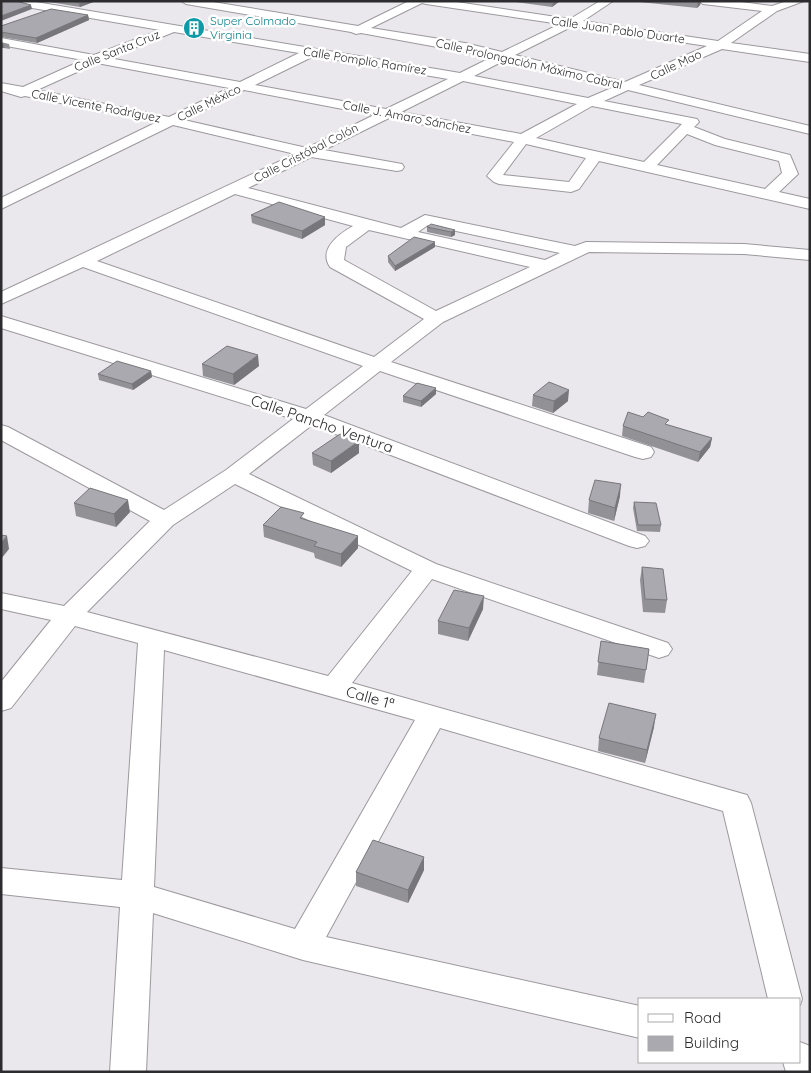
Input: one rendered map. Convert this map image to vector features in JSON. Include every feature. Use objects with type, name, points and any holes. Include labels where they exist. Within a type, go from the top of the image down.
[{"type":"street","name":"Calle Pomplio Ramírez","points":[[9,1],[460,77],[590,102],[689,126],[720,142],[785,158],[790,174],[770,193]]},
{"type":"street","points":[[26,18],[66,1]]},
{"type":"street","name":"Calle Prolongación Máximo Cabral","points":[[186,1],[505,56],[810,130]]},
{"type":"street","name":"Calle Santa Cruz","points":[[23,91],[235,1]]},
{"type":"street","name":"Calle México","points":[[1,204],[418,1]]},
{"type":"street","name":"Calle Juan Pablo Duarte","points":[[426,1],[810,58]]},
{"type":"street","name":"Calle Cristóbal Colón","points":[[1,299],[84,262],[386,112],[505,56],[571,23],[608,1]]},
{"type":"street","points":[[703,1],[773,9]]},
{"type":"street","name":"Calle Mao","points":[[523,139],[590,102],[628,87],[720,45],[773,9],[799,1]]},
{"type":"street","name":"Calle J. Amaro Sánchez","points":[[1,41],[523,139],[770,193],[810,204]]},
{"type":"street","name":"Calle Vicente Rodríguez","points":[[5,93],[23,91],[172,121],[307,152],[397,167]]},
{"type":"street","points":[[646,167],[689,126]]},
{"type":"street","points":[[523,139],[496,178],[571,188],[595,156]]},
{"type":"street","points":[[234,189],[366,225],[545,265]]},
{"type":"street","points":[[404,233],[425,220],[575,251]]},
{"type":"street","points":[[366,225],[338,244],[334,253],[336,263],[436,318]]},
{"type":"street","points":[[1,702],[68,616],[165,520],[234,475],[436,318],[575,251],[592,246],[744,248],[810,255]]},
{"type":"street","points":[[84,262],[376,364],[642,452]]},
{"type":"street","name":"Calle Pancho Ventura","points":[[1,322],[310,417],[636,541]]},
{"type":"street","points":[[1,430],[165,520]]},
{"type":"street","points":[[234,475],[427,569],[659,649]]},
{"type":"street","points":[[334,687],[427,569]]},
{"type":"street","name":"Calle 1ª","points":[[1,601],[68,616],[334,687],[736,803],[785,998]]},
{"type":"street","points":[[128,1072],[151,638]]},
{"type":"street","points":[[303,946],[432,716]]},
{"type":"street","points":[[1,881],[137,895],[303,946],[638,1022]]},
{"type":"building","points":[[1,1],[16,1],[31,5],[1,16]]},
{"type":"building","points":[[538,1],[555,1],[553,3]]},
{"type":"building","points":[[51,9],[88,15],[36,38],[1,32],[1,26]]},
{"type":"building","points":[[279,202],[325,217],[302,231],[251,215]]},
{"type":"building","points":[[431,224],[455,230],[451,232],[427,227]]},
{"type":"building","points":[[414,237],[435,242],[395,266],[388,256]]},
{"type":"building","points":[[227,346],[258,355],[233,374],[202,364]]},
{"type":"building","points":[[117,361],[151,371],[132,384],[98,374]]},
{"type":"building","points":[[549,382],[569,390],[554,401],[533,395]]},
{"type":"building","points":[[417,383],[436,388],[421,401],[403,396]]},
{"type":"building","points":[[628,412],[643,417],[648,412],[669,420],[665,424],[712,438],[700,452],[623,426]]},
{"type":"building","points":[[340,434],[359,441],[331,461],[312,453]]},
{"type":"building","points":[[595,480],[621,484],[615,508],[589,500]]},
{"type":"building","points":[[90,488],[128,500],[114,514],[74,503]]},
{"type":"building","points":[[634,502],[656,503],[661,525],[638,525]]},
{"type":"building","points":[[281,507],[304,513],[300,518],[358,536],[341,554],[314,546],[317,542],[263,525]]},
{"type":"building","points":[[1,535],[7,536],[1,543]]},
{"type":"building","points":[[642,567],[663,569],[667,600],[645,599]]},
{"type":"building","points":[[454,590],[484,596],[469,628],[438,621]]},
{"type":"building","points":[[601,641],[649,649],[646,670],[598,662]]},
{"type":"building","points":[[609,703],[656,714],[647,750],[599,738]]},
{"type":"building","points":[[373,840],[424,857],[408,890],[356,872]]},
{"type":"place","name":"Super Colmado Virginia","points":[[194,28]]}]
